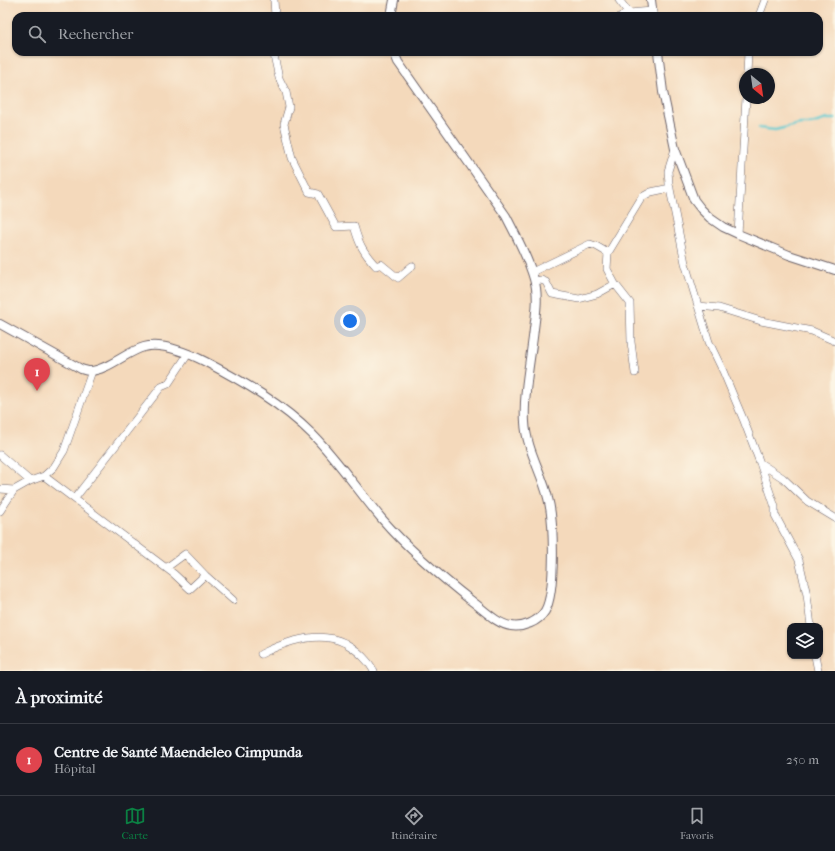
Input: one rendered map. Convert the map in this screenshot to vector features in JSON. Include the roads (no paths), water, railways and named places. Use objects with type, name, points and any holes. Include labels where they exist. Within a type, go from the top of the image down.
[{"type":"street","points":[[274,0],[275,12]]},
{"type":"street","points":[[392,12],[394,0]]},
{"type":"street","points":[[619,0],[628,12]]},
{"type":"street","points":[[651,0],[653,12]]},
{"type":"street","points":[[760,12],[765,0]]},
{"type":"street","points":[[274,56],[279,78],[286,92],[289,107],[284,124],[292,158],[309,192],[318,194],[336,227],[354,226],[358,241],[365,254],[376,266],[381,264],[398,278],[412,266]]},
{"type":"street","points":[[0,324],[64,361],[81,369],[92,371],[102,368],[133,351],[147,346],[161,346],[180,350],[242,382],[292,415],[313,435],[336,459],[379,516],[395,534],[447,582],[494,618],[509,626],[523,626],[538,619],[546,609],[550,594],[553,554],[549,501],[540,471],[530,446],[525,426],[524,407],[537,307],[535,281],[506,216],[398,62],[396,56]]},
{"type":"street","points":[[659,56],[664,99],[675,149],[694,200],[700,209],[723,227],[738,234],[789,255],[835,270]]},
{"type":"street","points":[[747,68],[748,56]]},
{"type":"street","points":[[738,234],[746,104]]},
{"type":"street","points":[[675,149],[668,171],[685,263],[709,342],[723,371],[760,463],[775,507],[775,515],[799,560],[803,571],[810,623]]},
{"type":"street","points":[[635,373],[631,342],[630,303],[615,284],[607,269],[608,253],[642,197],[652,192],[670,188]]},
{"type":"street","points":[[532,272],[590,244],[608,253]]},
{"type":"street","points":[[535,281],[541,280],[546,282],[552,294],[579,299],[597,294],[615,284]]},
{"type":"street","points":[[699,306],[719,308],[761,321],[812,331],[835,341]]},
{"type":"street","points":[[75,498],[161,387],[168,384],[188,354]]},
{"type":"street","points":[[0,511],[14,490],[30,481],[44,476],[54,467],[64,451],[92,371]]},
{"type":"street","points":[[0,456],[30,481]]},
{"type":"street","points":[[760,463],[783,478],[807,501],[835,518]]},
{"type":"street","points":[[44,476],[166,568],[190,589],[205,575]]},
{"type":"street","points":[[0,489],[14,490]]},
{"type":"street","points":[[166,568],[185,554],[205,575],[234,600]]},
{"type":"street","points":[[261,654],[292,642],[321,637],[345,643],[367,660],[374,671]]},
{"type":"street","points":[[816,659],[818,671]]},
{"type":"waterway","points":[[759,128],[775,130],[800,124],[811,124],[827,119],[835,119]]},
{"type":"place","name":"Centre de Santé Maendeleo Cimpunda","points":[[37,391]]}]
